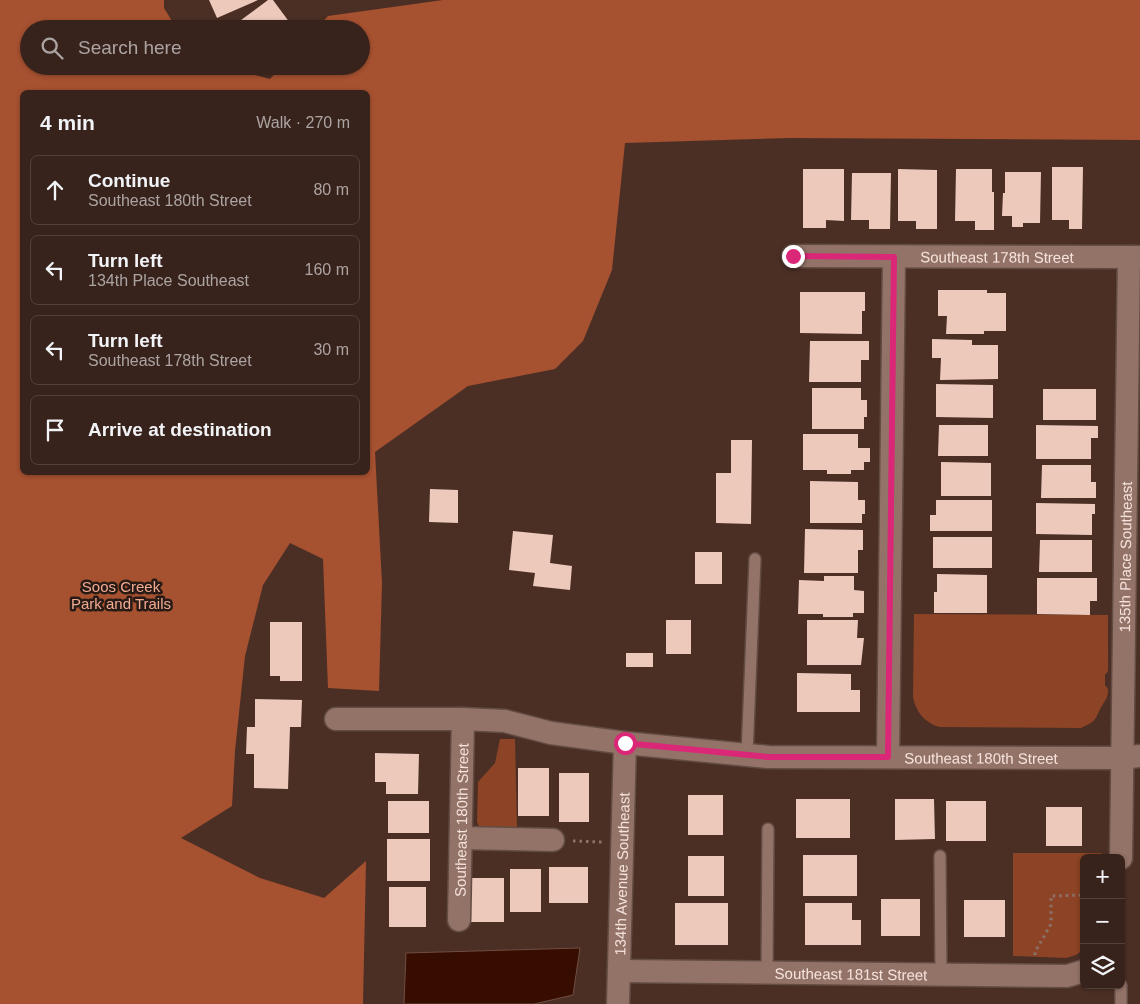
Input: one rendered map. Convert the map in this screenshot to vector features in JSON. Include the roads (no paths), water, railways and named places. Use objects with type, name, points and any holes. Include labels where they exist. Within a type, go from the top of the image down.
[{"type":"street","name":"Southeast 178th Street","points":[[793,256],[1135,257]]},
{"type":"street","points":[[888,757],[894,257]]},
{"type":"street","name":"135th Place Southeast","points":[[1121,854],[1131,757],[1135,257]]},
{"type":"street","name":"Southeast 180th Street","points":[[336,719],[463,719],[505,721],[551,733],[625,743],[768,757],[1131,757]]},
{"type":"street","name":"Southeast 180th Street","points":[[459,920],[463,719]]},
{"type":"street","name":"134th Avenue Southeast","points":[[618,1004],[625,743]]},
{"type":"street","points":[[461,838],[553,840]]},
{"type":"street","name":"Southeast 181st Street","points":[[619,971],[1035,976],[1067,976],[1080,971]]},
{"type":"lane","points":[[747,755],[755,558]]},
{"type":"lane","points":[[767,973],[768,829]]},
{"type":"lane","points":[[940,856],[941,975]]},
{"type":"lane","points":[[1120,1004],[1121,989]]},
{"type":"park label","name":"Soos Creek Park and Trails","points":[[121,594]]}]
